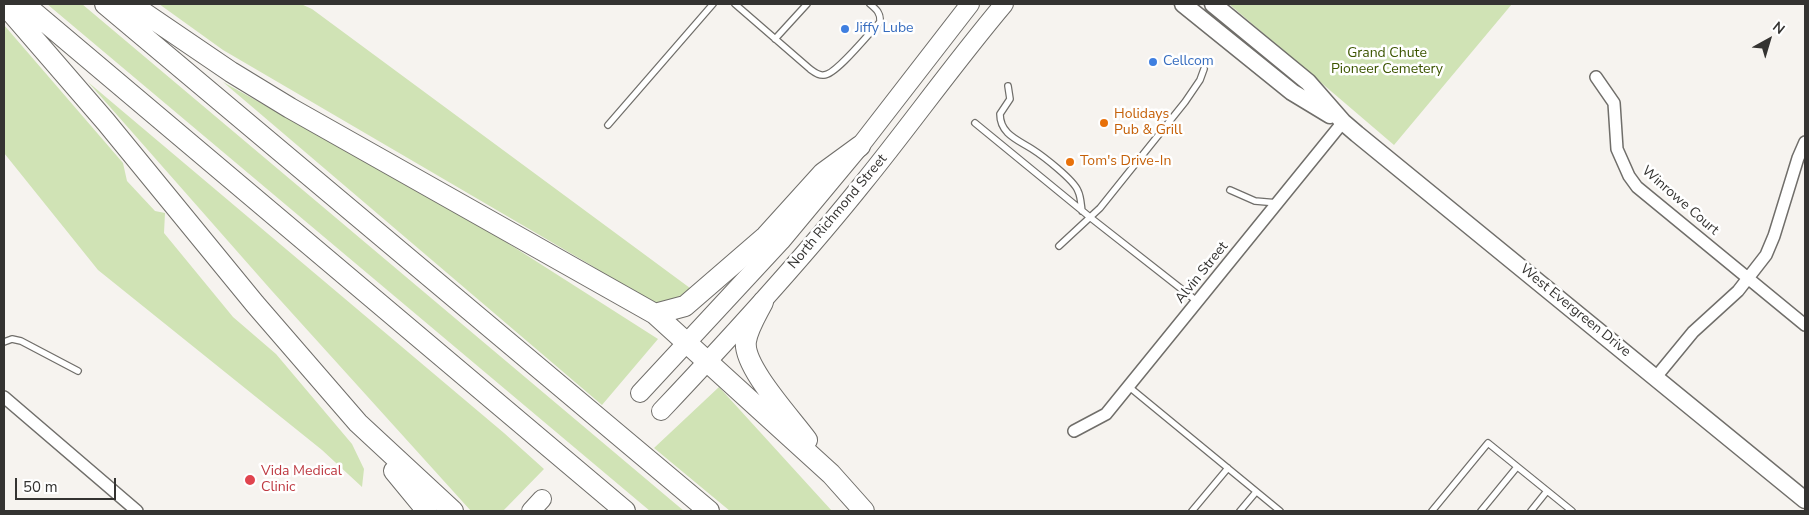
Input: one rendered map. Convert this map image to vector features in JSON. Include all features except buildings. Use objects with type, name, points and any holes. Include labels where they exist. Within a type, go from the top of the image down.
[{"type":"highway","points":[[4,4],[112,130],[255,304],[358,423],[383,459],[427,511]]},
{"type":"highway","points":[[24,4],[625,511]]},
{"type":"highway","points":[[105,4],[708,511]]},
{"type":"highway","points":[[131,4],[217,63],[282,102],[655,314],[831,474],[864,511]]},
{"type":"highway","points":[[655,314],[685,306],[766,236],[823,173],[860,146]]},
{"type":"highway","points":[[762,302],[746,340],[747,356],[758,376],[815,450],[831,474]]},
{"type":"highway","points":[[358,423],[453,511]]},
{"type":"main road","name":"North Richmond Street","points":[[640,393],[781,241],[860,146],[970,4]]},
{"type":"main road","name":"North Richmond Street","points":[[661,411],[818,239],[1004,4]]},
{"type":"street","name":"West Evergreen Drive","points":[[1183,4],[1292,92],[1343,122],[1805,500]]},
{"type":"street","points":[[1200,4],[1234,32],[1257,41]]},
{"type":"street","name":"West Evergreen Drive","points":[[1213,4],[1308,82],[1343,122]]},
{"type":"street","name":"Winrowe Court","points":[[1596,77],[1614,103],[1616,149],[1629,176],[1651,200],[1805,326]]},
{"type":"street","name":"Alvin Street","points":[[1074,431],[1106,414],[1343,122]]},
{"type":"street","points":[[1656,378],[1694,332],[1711,314],[1729,300],[1748,279],[1766,255],[1805,142]]},
{"type":"street","points":[[4,397],[137,511]]},
{"type":"lane","points":[[608,126],[714,4]]},
{"type":"lane","points":[[734,4],[810,69],[825,76],[835,70],[880,22],[880,16],[870,4]]},
{"type":"lane","points":[[776,39],[807,4]]},
{"type":"lane","points":[[1060,246],[1091,218],[1185,102],[1200,80],[1204,69]]},
{"type":"lane","points":[[1008,86],[1010,99],[1000,114],[1001,125],[1008,133],[1032,149],[1073,183],[1079,192],[1082,211]]},
{"type":"lane","points":[[975,123],[1082,211],[1198,302]]},
{"type":"lane","points":[[1230,190],[1255,201],[1278,202]]},
{"type":"lane","points":[[4,342],[12,340],[20,342],[78,371]]},
{"type":"lane","points":[[1128,386],[1280,511]]},
{"type":"lane","points":[[1432,511],[1488,443],[1572,511]]},
{"type":"lane","points":[[1481,511],[1517,467]]},
{"type":"lane","points":[[1192,511],[1228,468]]},
{"type":"lane","points":[[1531,511],[1547,491]]},
{"type":"lane","points":[[1240,511],[1256,492]]},
{"type":"green space","points":[[47,4],[82,4],[684,511],[650,511]]},
{"type":"green space","points":[[159,4],[301,4],[312,9],[694,291],[665,304],[645,299],[635,294],[589,264],[223,50]]},
{"type":"green space","name":"Grand Chute Pioneer Cemetery","points":[[1229,4],[1512,4],[1394,145]]},
{"type":"green space","points":[[4,25],[123,163],[127,181],[155,211],[165,213],[164,233],[233,317],[276,354],[352,444],[364,469],[362,487],[322,450],[98,270],[4,153]]},
{"type":"green space","points":[[88,82],[504,433],[544,469],[503,511],[471,511],[272,291]]},
{"type":"green space","points":[[223,82],[473,221],[658,339],[602,405]]},
{"type":"green space","points":[[719,387],[832,511],[730,511],[654,448]]},
{"type":"place","name":"Jiffy Lube","points":[[845,29]]},
{"type":"place","name":"Cellcom","points":[[1153,62]]},
{"type":"place","name":"Holidays Pub & Grill","points":[[1104,123]]},
{"type":"place","name":"Tom's Drive-In","points":[[1070,162]]},
{"type":"place","name":"Vida Medical Clinic","points":[[250,480]]}]
